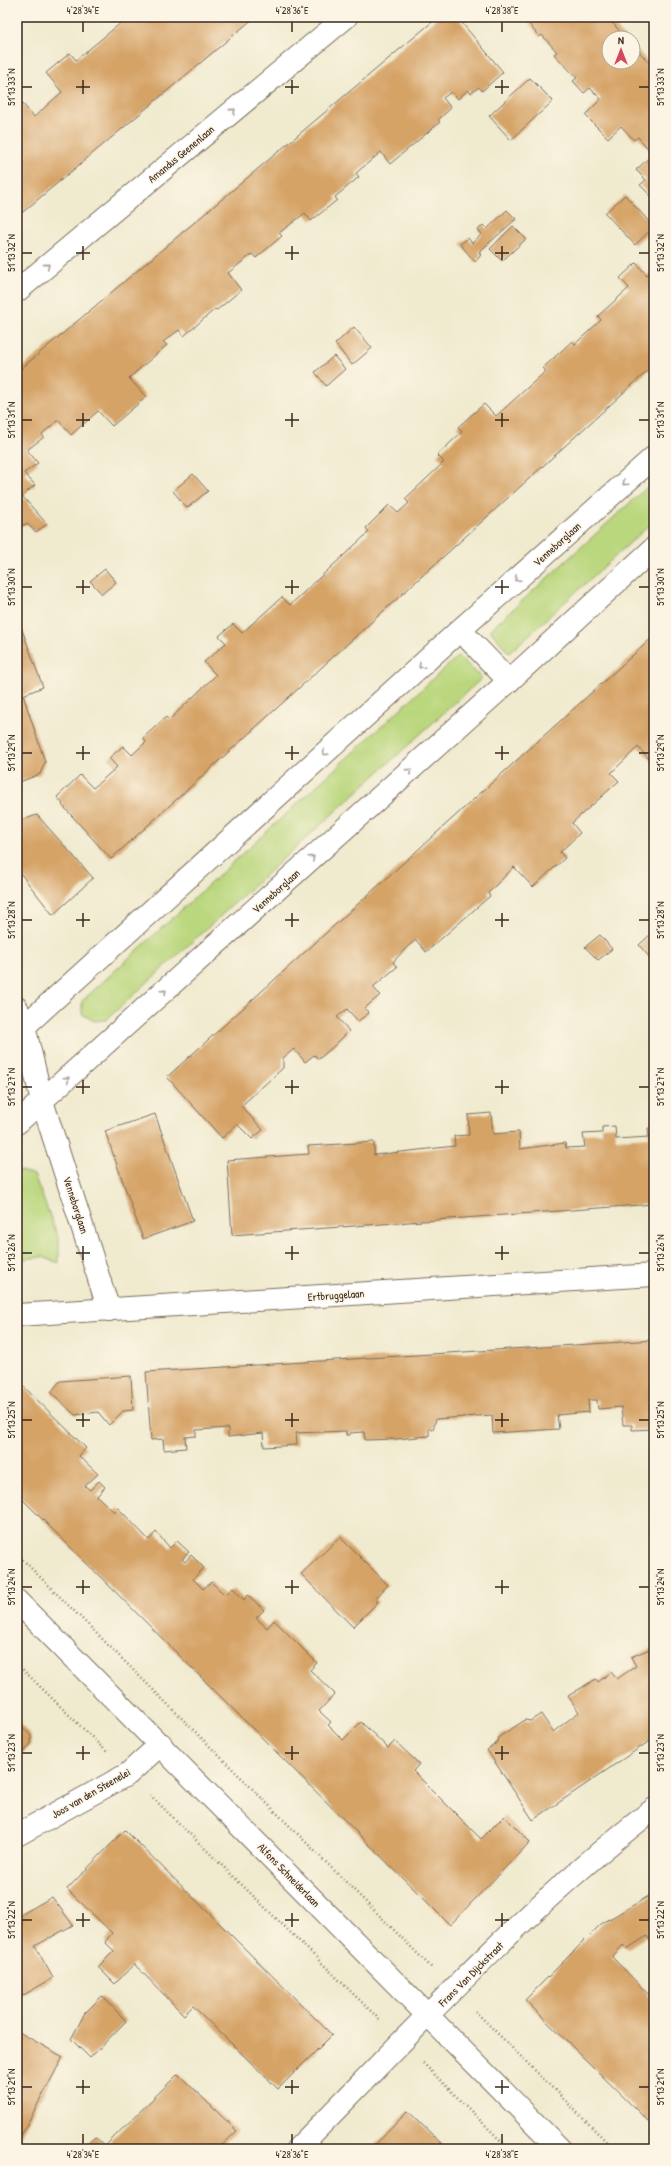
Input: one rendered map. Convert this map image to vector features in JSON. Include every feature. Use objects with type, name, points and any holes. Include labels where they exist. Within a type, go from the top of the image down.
[{"type":"street","name":"Amandus Geenenlaan","points":[[17,290],[346,17]]},
{"type":"street","name":"Venneborglaan","points":[[109,1310],[42,1101],[19,1022],[654,457]]},
{"type":"street","name":"Venneborglaan","points":[[17,1123],[509,681],[654,548]]},
{"type":"street","points":[[460,630],[509,681]]},
{"type":"street","name":"Ertbruggelaan","points":[[17,1315],[654,1275]]},
{"type":"street","name":"Alfons Schneiderlaan","points":[[17,1601],[161,1744],[427,2016],[560,2149]]},
{"type":"street","name":"Joos van den Steenelei","points":[[17,1835],[128,1774],[161,1744]]},
{"type":"street","name":"Frans Van Dijckstraat","points":[[297,2149],[427,2016],[560,1885],[603,1848],[654,1809]]},
{"type":"path","points":[[17,1554],[614,2149]]},
{"type":"path","points":[[17,1664],[403,2042],[509,2149]]},
{"type":"green space","points":[[654,481],[654,521],[509,653],[490,630]]},
{"type":"green space","points":[[458,656],[482,678],[106,1020],[94,1021],[82,1014],[82,1001]]},
{"type":"green space","points":[[17,1170],[34,1175],[59,1239],[59,1263],[42,1257],[17,1260]]},
{"type":"building","points":[[128,17],[132,17],[137,23],[144,17],[255,17],[17,217],[17,107],[22,103],[34,117],[62,92],[46,73],[70,53],[76,60]]},
{"type":"building","points":[[438,17],[457,17],[503,72],[482,91],[479,87],[471,93],[468,90],[458,99],[451,92],[443,98],[451,108],[438,120],[440,122],[390,164],[381,152],[356,173],[359,177],[335,197],[337,200],[311,221],[305,213],[279,233],[282,236],[256,258],[252,254],[228,273],[241,290],[217,310],[215,309],[184,336],[179,330],[163,342],[167,345],[129,378],[146,397],[112,426],[98,411],[71,435],[58,420],[42,434],[44,437],[27,450],[38,463],[24,473],[35,485],[22,496],[47,524],[36,532],[27,524],[17,527],[17,372]]},
{"type":"building","points":[[524,17],[607,17],[619,30],[601,30],[601,70],[641,70],[641,54],[654,68],[654,199],[640,185],[646,180],[636,170],[653,154],[638,137],[634,140],[621,126],[608,138],[585,115],[601,99],[590,88],[584,93],[573,81],[577,78],[554,54],[557,52],[542,35],[539,37]]},
{"type":"building","points":[[530,78],[553,101],[511,140],[489,116]]},
{"type":"building","points":[[625,195],[654,227],[635,245],[605,213]]},
{"type":"building","points":[[507,210],[516,219],[479,252],[481,255],[475,262],[460,244],[468,238],[472,243],[482,234],[478,230],[483,225],[487,229]]},
{"type":"building","points":[[513,226],[526,239],[502,261],[490,249]]},
{"type":"building","points":[[636,263],[647,275],[654,270],[654,365],[111,859],[62,805],[63,804],[57,797],[80,775],[93,788],[117,767],[109,758],[123,746],[132,755],[146,742],[143,738],[166,717],[169,720],[216,675],[204,662],[226,643],[219,636],[233,624],[242,633],[282,597],[290,605],[369,532],[366,528],[389,505],[398,513],[409,503],[405,499],[444,462],[437,455],[462,432],[458,427],[484,404],[496,416],[546,371],[543,368],[572,341],[575,344],[601,320],[598,316],[629,288],[620,278]]},
{"type":"building","points":[[354,327],[372,348],[352,365],[335,344]]},
{"type":"building","points":[[334,356],[345,369],[326,386],[315,372]]},
{"type":"building","points":[[193,474],[208,491],[187,508],[173,491]]},
{"type":"building","points":[[105,569],[116,582],[102,594],[90,581]]},
{"type":"building","points":[[21,627],[43,687],[23,695],[45,762],[40,774],[17,783],[17,628]]},
{"type":"building","points":[[654,636],[654,761],[652,762],[638,747],[611,773],[619,781],[572,823],[580,833],[560,852],[565,858],[533,887],[514,867],[488,893],[490,896],[426,952],[416,940],[407,947],[393,962],[397,967],[373,987],[380,995],[365,1008],[369,1013],[358,1021],[347,1009],[337,1017],[349,1031],[336,1044],[319,1059],[314,1055],[305,1062],[294,1049],[283,1058],[283,1068],[241,1106],[263,1130],[252,1139],[237,1124],[222,1138],[167,1077]]},
{"type":"building","points":[[37,815],[93,878],[53,915],[17,869],[17,822]]},
{"type":"building","points":[[652,933],[654,955],[650,958],[639,945]]},
{"type":"building","points":[[600,935],[612,949],[598,960],[585,947]]},
{"type":"building","points":[[491,1113],[493,1134],[519,1132],[520,1149],[565,1143],[566,1148],[585,1147],[583,1134],[602,1133],[602,1127],[615,1126],[616,1139],[649,1137],[648,1128],[654,1128],[654,1204],[232,1235],[227,1160],[309,1154],[308,1146],[374,1142],[374,1155],[455,1146],[454,1136],[469,1135],[468,1115]]},
{"type":"building","points":[[155,1114],[193,1221],[143,1239],[105,1131]]},
{"type":"building","points":[[654,1340],[654,1429],[632,1430],[632,1425],[623,1425],[621,1407],[598,1409],[597,1400],[588,1400],[589,1412],[557,1415],[559,1429],[493,1433],[492,1415],[436,1419],[433,1430],[429,1428],[429,1436],[396,1439],[365,1440],[364,1432],[350,1433],[350,1435],[346,1435],[346,1431],[296,1433],[297,1445],[264,1447],[263,1433],[228,1437],[228,1428],[196,1430],[196,1436],[185,1437],[186,1448],[164,1450],[163,1439],[151,1440],[146,1372]]},
{"type":"building","points":[[131,1376],[133,1410],[123,1411],[109,1425],[98,1412],[75,1415],[51,1392],[60,1381]]},
{"type":"building","points":[[18,1381],[86,1448],[79,1456],[98,1474],[85,1486],[90,1490],[99,1481],[105,1487],[97,1496],[114,1512],[118,1508],[149,1540],[156,1532],[170,1548],[177,1541],[189,1552],[182,1559],[185,1562],[191,1555],[204,1568],[193,1579],[203,1589],[211,1582],[225,1595],[233,1588],[244,1600],[248,1595],[264,1610],[256,1618],[267,1628],[274,1620],[317,1663],[310,1670],[335,1694],[319,1711],[331,1722],[328,1725],[343,1740],[361,1722],[388,1748],[395,1741],[419,1764],[413,1771],[481,1839],[504,1816],[530,1842],[450,1925],[17,1494]]},
{"type":"building","points":[[340,1537],[388,1585],[375,1599],[378,1602],[353,1627],[301,1574]]},
{"type":"building","points":[[654,1647],[654,1738],[533,1820],[487,1750],[498,1742],[499,1737],[525,1720],[530,1721],[541,1714],[553,1732],[579,1712],[568,1696],[596,1679],[598,1682],[611,1672],[617,1679],[636,1666],[631,1657]]},
{"type":"building","points":[[17,1721],[31,1736],[31,1744],[17,1759]]},
{"type":"building","points":[[125,1830],[332,2035],[278,2089],[193,2006],[184,2015],[134,1964],[115,1984],[98,1967],[114,1951],[105,1942],[112,1933],[67,1889]]},
{"type":"building","points":[[654,1893],[654,1947],[647,1936],[627,1949],[623,1945],[612,1957],[654,2000],[654,2127],[525,2000],[601,1924]]},
{"type":"building","points":[[52,1897],[73,1925],[35,1946],[53,1978],[22,1996],[17,1988],[17,1917]]},
{"type":"building","points":[[102,1996],[126,2021],[90,2058],[71,2039],[85,2013]]},
{"type":"building","points":[[17,2031],[63,2057],[17,2143]]},
{"type":"building","points":[[178,2074],[237,2131],[218,2149],[92,2149],[87,2144],[95,2137],[105,2146]]},
{"type":"building","points":[[408,2111],[447,2149],[371,2149]]}]
